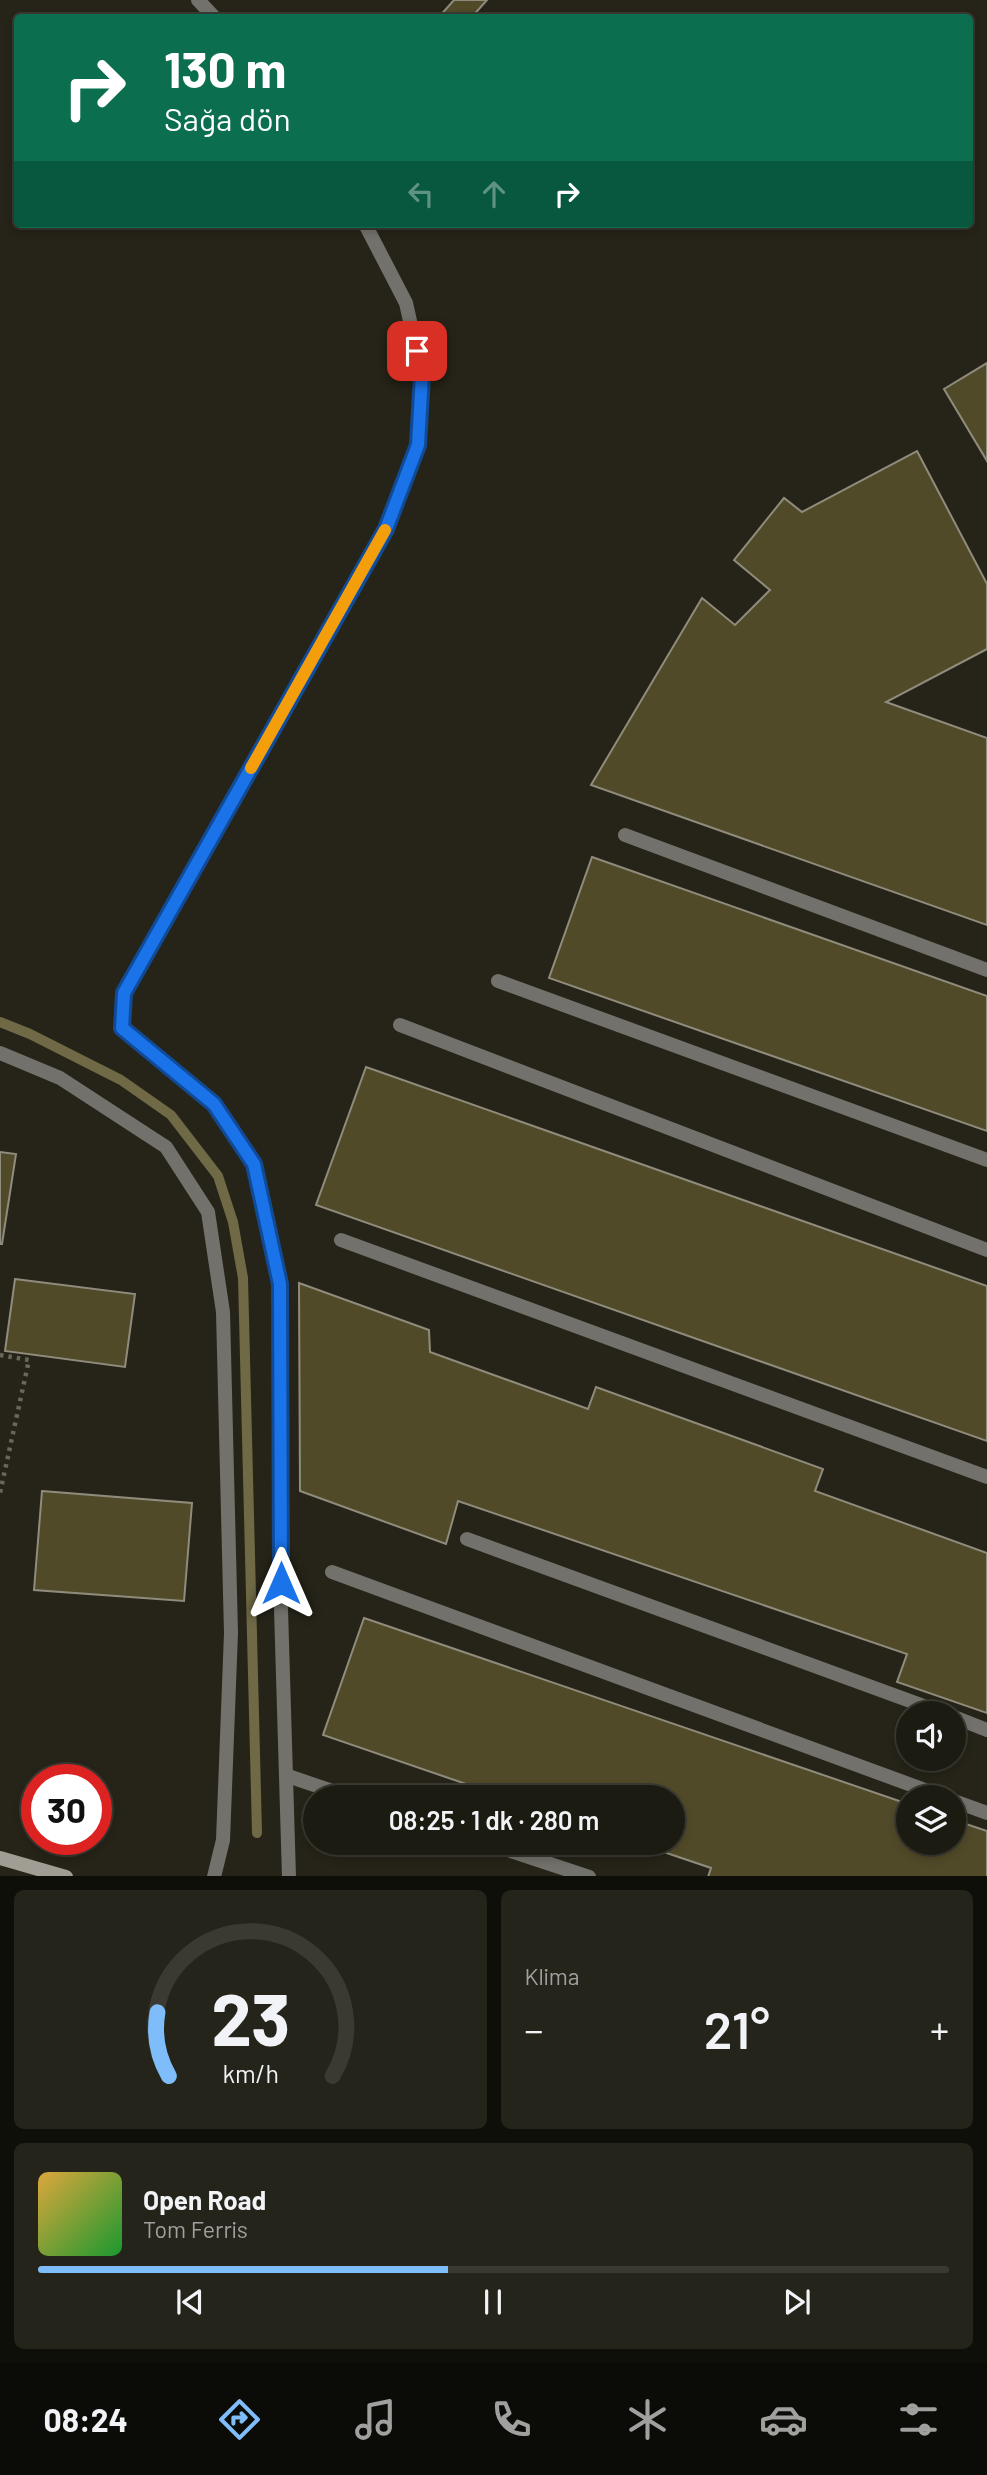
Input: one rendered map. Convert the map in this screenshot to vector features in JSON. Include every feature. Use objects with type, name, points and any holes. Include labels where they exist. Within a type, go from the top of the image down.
[{"type":"main road","points":[[0,1858],[63,1876]]},
{"type":"street","points":[[198,0],[211,14]]},
{"type":"street","points":[[289,1876],[281,1609],[280,1284],[254,1164],[214,1104],[122,1028],[124,993],[386,529],[418,445],[422,375],[405,303],[367,228]]},
{"type":"street","points":[[625,835],[987,970]]},
{"type":"street","points":[[498,981],[987,1160]]},
{"type":"street","points":[[400,1025],[987,1250]]},
{"type":"street","points":[[0,1053],[60,1078],[166,1147],[208,1212],[223,1312],[231,1633],[223,1840],[214,1876]]},
{"type":"street","points":[[341,1240],[987,1477]]},
{"type":"street","points":[[467,1539],[910,1701]]},
{"type":"street","points":[[332,1572],[911,1785]]},
{"type":"street","points":[[966,1722],[987,1730]]},
{"type":"street","points":[[288,1776],[315,1785]]},
{"type":"street","points":[[966,1805],[987,1813]]},
{"type":"street","points":[[523,1855],[586,1876]]},
{"type":"path","points":[[0,1355],[29,1360],[0,1493]]},
{"type":"building","points":[[454,0],[487,0],[475,14],[442,14]]},
{"type":"building","points":[[987,363],[987,461],[944,389]]},
{"type":"building","points":[[917,451],[987,584],[987,649],[886,702],[987,738],[987,925],[591,785],[702,598],[735,625],[770,590],[734,560],[784,498],[802,512]]},
{"type":"building","points":[[592,857],[987,996],[987,1131],[549,978]]},
{"type":"building","points":[[366,1067],[987,1286],[987,1441],[316,1205]]},
{"type":"building","points":[[0,1152],[16,1154],[2,1244],[0,1244]]},
{"type":"building","points":[[15,1279],[135,1294],[125,1367],[5,1351]]},
{"type":"building","points":[[299,1283],[429,1330],[430,1352],[588,1409],[596,1387],[823,1469],[815,1491],[987,1553],[987,1713],[966,1706],[966,1701],[952,1701],[897,1682],[907,1654],[458,1501],[446,1544],[300,1491]]},
{"type":"building","points":[[42,1491],[192,1503],[184,1601],[34,1590]]},
{"type":"building","points":[[364,1618],[896,1800],[896,1855],[966,1855],[966,1824],[987,1831],[987,1876],[708,1876],[711,1868],[673,1855],[685,1855],[685,1785],[469,1785],[323,1735]]},
{"type":"waterway","points":[[0,1022],[30,1034],[121,1080],[171,1115],[218,1176],[233,1222],[243,1278],[257,1833]]},
{"type":"slow traffic","points":[[251,768],[385,530]]},
{"type":"route","points":[[281,1583],[280,1284],[254,1164],[214,1104],[122,1028],[124,993],[386,529],[418,445],[422,375],[417,351]]}]
